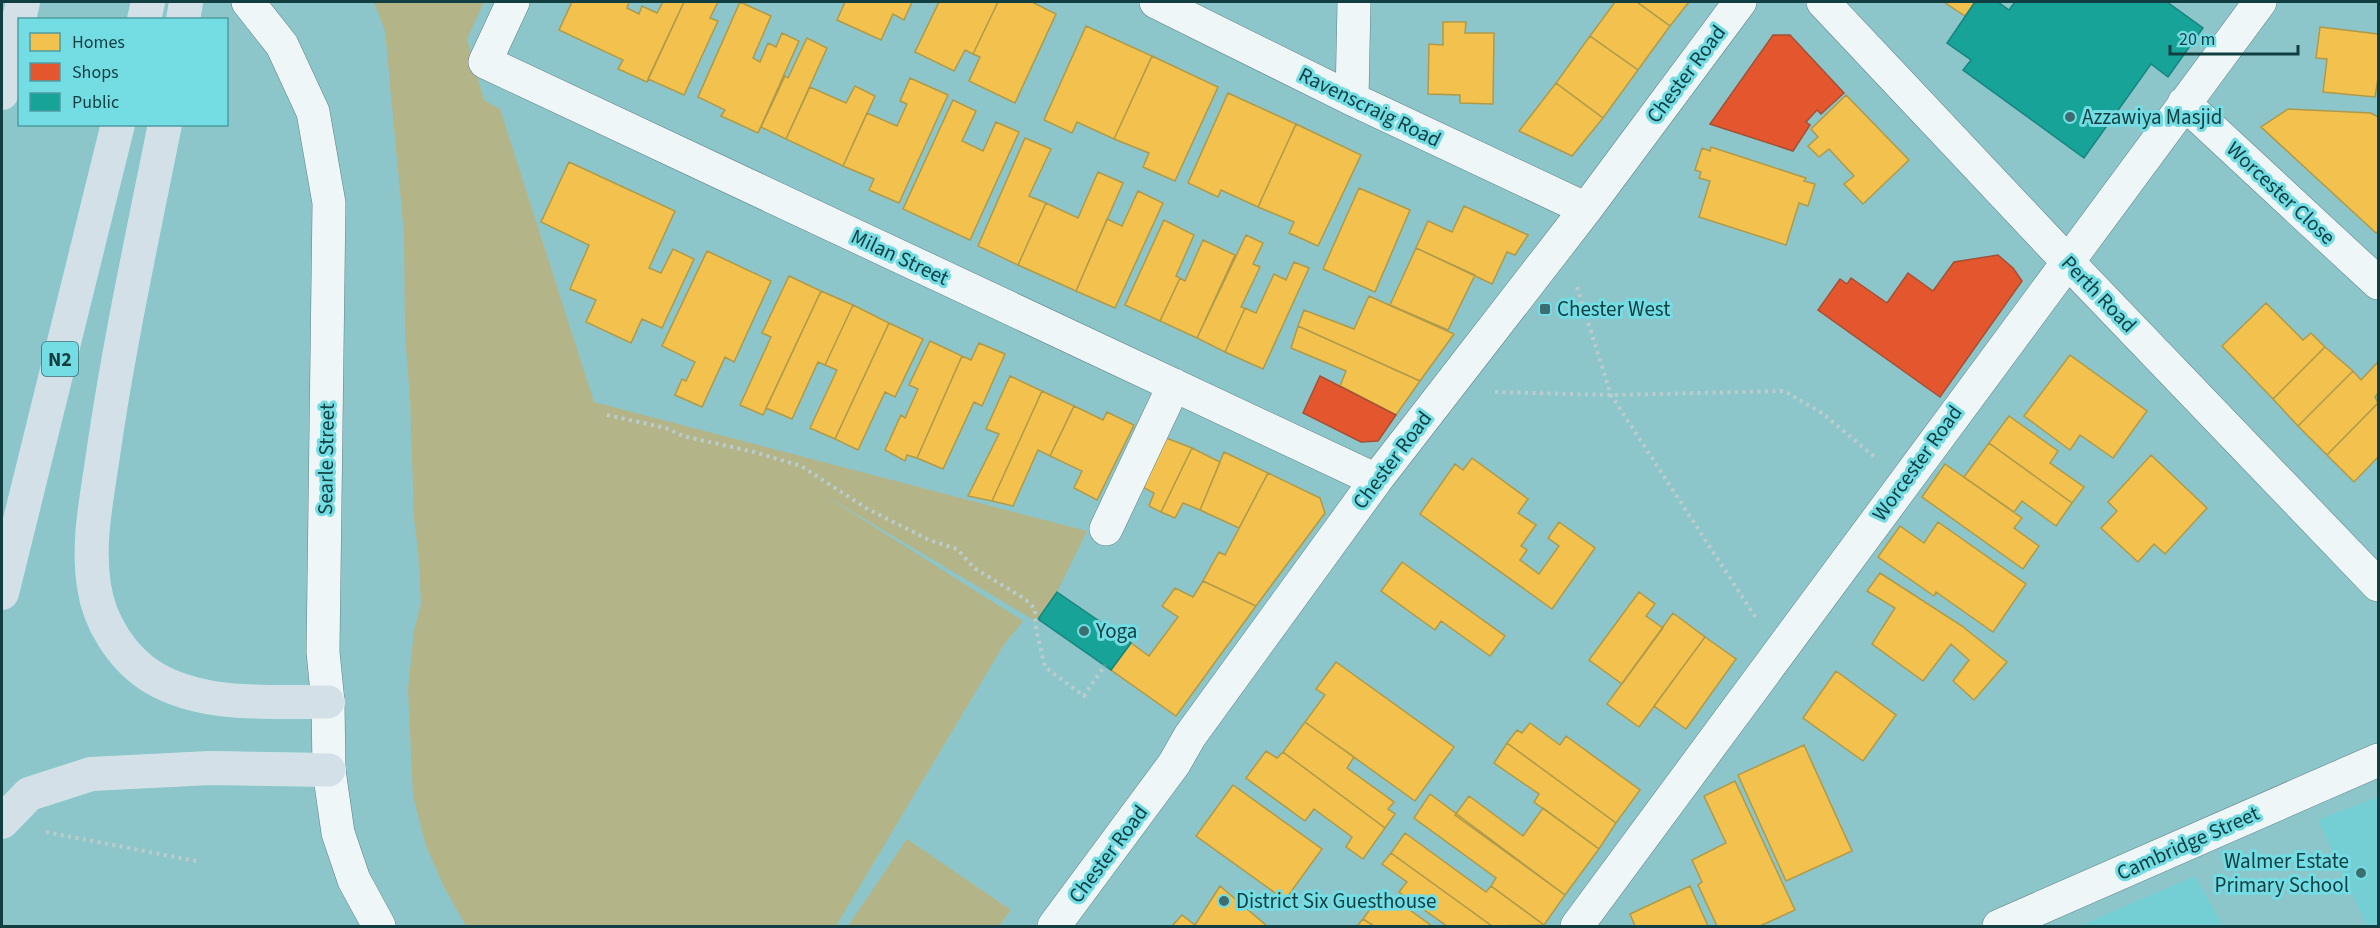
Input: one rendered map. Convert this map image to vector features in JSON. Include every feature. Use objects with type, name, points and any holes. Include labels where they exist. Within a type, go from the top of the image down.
[{"type":"highway","points":[[19,18],[23,2]]},
{"type":"highway","points":[[144,18],[148,2]]},
{"type":"highway","points":[[183,18],[186,2]]},
{"type":"highway","points":[[2,93],[18,24]]},
{"type":"highway","name":"N2","points":[[2,593],[118,126]]},
{"type":"highway","points":[[165,126],[121,344],[108,423],[90,545],[94,588],[107,628],[129,658],[154,678],[188,693],[221,699],[328,702]]},
{"type":"highway","points":[[2,822],[29,794],[91,774],[210,768],[329,770]]},
{"type":"street","name":"Searle Street","points":[[248,2],[282,45],[313,112],[329,202],[323,652],[328,702],[329,770],[338,833],[354,880],[379,927]]},
{"type":"street","name":"Milan Street","points":[[513,2],[485,62],[1376,480]]},
{"type":"street","name":"Ravenscraig Road","points":[[1156,2],[1352,99],[1586,209]]},
{"type":"street","points":[[1352,99],[1354,2]]},
{"type":"street","name":"Chester Road","points":[[1054,927],[1162,782],[1190,736],[1376,480],[1586,209],[1740,2]]},
{"type":"street","name":"Perth Road","points":[[1823,2],[2067,261],[2379,585]]},
{"type":"street","name":"Worcester Road","points":[[1576,927],[2260,2]]},
{"type":"street","name":"Worcester Close","points":[[2184,103],[2379,283]]},
{"type":"street","points":[[1106,529],[1173,385]]},
{"type":"street","name":"Cambridge Street","points":[[1999,927],[2379,760]]},
{"type":"path","points":[[1552,253],[1572,271],[1611,395],[1760,622],[1776,656]]},
{"type":"path","points":[[1492,392],[1611,395],[1784,391],[1822,413],[1872,456],[1908,475]]},
{"type":"path","points":[[607,415],[666,428],[683,436],[754,452],[801,466],[866,508],[929,540],[957,549],[974,568],[1025,599],[1035,609],[1036,629],[1046,667],[1084,696],[1105,665]]},
{"type":"path","points":[[36,830],[196,861]]},
{"type":"shaded area","name":"Walmer Estate Primary School","points":[[2378,797],[2378,926],[2367,926],[2318,820]]},
{"type":"shaded area","points":[[2195,876],[2223,926],[2079,926]]},
{"type":"green space","points":[[374,2],[484,2],[467,39],[484,100],[500,109],[594,402],[1087,531],[1057,592],[1038,619],[1039,623],[821,493],[1023,621],[1003,646],[836,926],[466,926],[444,887],[426,846],[413,796],[408,689],[414,631],[421,603],[414,518],[405,333],[404,234],[385,31]]},
{"type":"green space","points":[[907,839],[1011,910],[999,926],[848,926]]},
{"type":"building: Homes","points":[[572,2],[629,2],[627,8],[639,14],[642,6],[657,13],[663,2],[684,2],[647,82],[618,69],[623,60],[559,30]]},
{"type":"building: Homes","points":[[684,2],[718,2],[710,18],[718,21],[684,95],[648,79]]},
{"type":"building: Homes","points":[[740,2],[771,16],[753,58],[760,62],[768,43],[776,47],[782,33],[799,41],[758,133],[721,116],[725,110],[698,97]]},
{"type":"building: Homes","points":[[845,2],[912,2],[904,20],[893,14],[881,40],[837,20]]},
{"type":"building: Homes","points":[[939,2],[998,2],[973,54],[965,50],[954,71],[915,52]]},
{"type":"building: Homes","points":[[998,2],[1032,2],[1056,14],[1015,103],[969,81],[980,57],[973,54]]},
{"type":"building: Homes","points":[[1615,2],[1637,2],[1670,26],[1638,70],[1590,36]]},
{"type":"building: Homes","points":[[1637,2],[1689,2],[1670,26]]},
{"type":"building: Homes","points":[[1944,2],[1975,2],[1965,16]]},
{"type":"building: Homes","points":[[1443,22],[1466,22],[1465,33],[1494,33],[1493,104],[1460,103],[1460,95],[1428,94],[1429,44],[1443,45]]},
{"type":"building: Homes","points":[[1086,26],[1152,56],[1114,139],[1077,122],[1072,133],[1044,120]]},
{"type":"building: Homes","points":[[2320,27],[2378,34],[2378,78],[2375,97],[2323,92],[2327,59],[2316,58]]},
{"type":"building: Homes","points":[[1590,36],[1638,70],[1603,118],[1556,83]]},
{"type":"building: Homes","points":[[807,38],[827,48],[786,139],[761,127],[785,76],[788,78]]},
{"type":"building: Homes","points":[[1152,56],[1218,87],[1175,181],[1143,167],[1149,153],[1114,139]]},
{"type":"building: Homes","points":[[910,78],[948,95],[899,203],[869,190],[874,179],[843,166],[867,113],[897,126],[907,104],[900,101]]},
{"type":"building: Homes","points":[[1556,83],[1603,118],[1572,156],[1519,131]]},
{"type":"building: Homes","points":[[855,86],[875,96],[843,166],[786,139],[810,87],[846,103]]},
{"type":"building: Homes","points":[[1228,93],[1296,124],[1258,207],[1221,190],[1218,197],[1188,183]]},
{"type":"building: Homes","points":[[1846,95],[1909,160],[1863,204],[1844,184],[1854,176],[1829,149],[1819,157],[1808,146],[1818,137],[1811,129]]},
{"type":"building: Homes","points":[[953,100],[976,111],[962,141],[983,151],[996,122],[1019,132],[970,240],[903,209]]},
{"type":"building: Homes","points":[[2288,109],[2371,113],[2378,117],[2378,231],[2376,233],[2261,127]]},
{"type":"building: Homes","points":[[1296,124],[1361,155],[1318,246],[1289,233],[1294,222],[1258,207]]},
{"type":"building: Homes","points":[[1025,138],[1051,149],[1029,196],[1046,203],[1018,265],[978,246]]},
{"type":"building: Homes","points":[[1711,147],[1806,178],[1804,181],[1815,184],[1808,206],[1799,203],[1786,245],[1699,217],[1710,181],[1699,178],[1701,172],[1695,170],[1702,148],[1710,151]]},
{"type":"building: Homes","points":[[569,162],[675,211],[649,268],[661,273],[673,249],[694,259],[662,328],[642,319],[631,343],[586,322],[596,300],[570,289],[589,245],[541,222]]},
{"type":"building: Homes","points":[[1098,172],[1123,183],[1076,291],[1018,265],[1046,203],[1078,218]]},
{"type":"building: Homes","points":[[1359,188],[1410,210],[1375,292],[1323,269]]},
{"type":"building: Homes","points":[[1138,191],[1163,203],[1115,308],[1076,291],[1107,219],[1122,226]]},
{"type":"building: Homes","points":[[1464,206],[1528,235],[1515,255],[1507,252],[1492,284],[1416,248],[1428,221],[1452,232]]},
{"type":"building: Homes","points":[[1164,220],[1194,235],[1176,276],[1180,278],[1160,321],[1125,305]]},
{"type":"building: Homes","points":[[1246,235],[1263,243],[1253,264],[1260,267],[1241,307],[1245,308],[1225,352],[1197,338]]},
{"type":"building: Homes","points":[[1203,240],[1235,255],[1197,338],[1160,321],[1180,278],[1185,281]]},
{"type":"building: Homes","points":[[1416,248],[1475,275],[1448,330],[1390,305]]},
{"type":"building: Homes","points":[[707,251],[771,281],[734,362],[725,357],[702,407],[675,395],[682,379],[686,381],[695,362],[662,346]]},
{"type":"building: Homes","points":[[1294,262],[1309,268],[1263,369],[1225,352],[1245,308],[1256,313],[1274,274],[1286,280]]},
{"type":"building: Homes","points":[[789,276],[821,291],[763,415],[740,405],[771,337],[762,333]]},
{"type":"building: Homes","points":[[821,291],[853,305],[825,365],[818,362],[792,419],[766,408]]},
{"type":"building: Homes","points":[[1369,296],[1454,334],[1420,381],[1298,326],[1304,310],[1354,329]]},
{"type":"building: Homes","points":[[2266,303],[2303,340],[2311,333],[2325,347],[2273,399],[2222,346]]},
{"type":"building: Homes","points":[[853,305],[889,323],[835,439],[810,428],[837,370],[825,365]]},
{"type":"building: Homes","points":[[889,323],[923,339],[895,397],[885,392],[858,450],[835,439]]},
{"type":"building: Homes","points":[[1298,326],[1420,381],[1396,415],[1340,386],[1346,371],[1291,348]]},
{"type":"building: Homes","points":[[930,341],[962,356],[917,458],[907,455],[905,461],[885,450],[901,415],[905,418],[918,389],[909,385]]},
{"type":"building: Homes","points":[[979,343],[1005,354],[982,406],[974,402],[943,469],[917,458],[962,356],[971,360]]},
{"type":"building: Homes","points":[[2325,347],[2353,371],[2298,426],[2273,399]]},
{"type":"building: Homes","points":[[2070,355],[2147,411],[2113,458],[2080,435],[2070,450],[2024,416]]},
{"type":"building: Homes","points":[[2378,362],[2378,393],[2375,397],[2378,403],[2327,455],[2298,426],[2353,371],[2361,380]]},
{"type":"building: Homes","points":[[1010,376],[1042,391],[992,501],[968,496],[999,434],[986,429]]},
{"type":"building: Homes","points":[[1042,391],[1074,406],[1050,456],[1038,450],[1013,506],[992,501]]},
{"type":"building: Homes","points":[[2378,403],[2378,457],[2354,482],[2327,455]]},
{"type":"building: Homes","points":[[1074,406],[1103,420],[1107,412],[1134,425],[1097,500],[1074,488],[1082,471],[1050,456]]},
{"type":"building: Homes","points":[[2009,416],[2058,451],[2050,463],[2084,487],[2072,503],[1989,443]]},
{"type":"building: Homes","points":[[1161,436],[1192,448],[1161,512],[1149,506],[1154,493],[1137,484]]},
{"type":"building: Homes","points":[[1989,443],[2072,503],[2056,526],[2022,501],[2014,512],[1964,477]]},
{"type":"building: Homes","points":[[1192,448],[1220,462],[1200,510],[1183,503],[1175,518],[1161,512]]},
{"type":"building: Homes","points":[[1224,452],[1268,473],[1239,528],[1200,510]]},
{"type":"building: Homes","points":[[2151,455],[2207,508],[2165,554],[2154,544],[2138,562],[2101,528],[2117,511],[2108,502]]},
{"type":"building: Homes","points":[[1472,458],[1528,499],[1518,513],[1536,525],[1521,546],[1527,550],[1520,560],[1539,574],[1559,546],[1548,538],[1559,522],[1595,548],[1552,609],[1420,514],[1455,464],[1463,470]]},
{"type":"building: Homes","points":[[1945,464],[2022,518],[2014,528],[2039,546],[2023,569],[1922,497]]},
{"type":"building: Homes","points":[[1268,473],[1320,498],[1325,513],[1256,606],[1203,581],[1219,552],[1225,555]]},
{"type":"building: Homes","points":[[1938,522],[2026,584],[1993,632],[1936,592],[1934,596],[1878,557],[1900,526],[1924,543]]},
{"type":"building: Homes","points":[[1402,562],[1505,636],[1490,656],[1441,621],[1435,630],[1381,591]]},
{"type":"building: Homes","points":[[1880,573],[1962,626],[2007,662],[1974,700],[1953,681],[1969,660],[1951,644],[1923,681],[1872,644],[1895,608],[1867,591]]},
{"type":"building: Homes","points":[[1203,581],[1256,606],[1176,716],[1111,670],[1131,643],[1149,656],[1178,617],[1162,606],[1175,588],[1193,597]]},
{"type":"building: Homes","points":[[1639,592],[1655,604],[1646,616],[1663,628],[1622,684],[1589,660]]},
{"type":"building: Homes","points":[[1673,613],[1705,637],[1639,727],[1607,704]]},
{"type":"building: Homes","points":[[1705,637],[1736,659],[1686,729],[1654,706]]},
{"type":"building: Homes","points":[[1336,662],[1454,747],[1415,801],[1305,722],[1325,695],[1316,689]]},
{"type":"building: Homes","points":[[1836,671],[1896,715],[1863,761],[1803,718]]},
{"type":"building: Homes","points":[[1305,722],[1354,757],[1347,768],[1394,802],[1388,809],[1395,814],[1385,828],[1283,752]]},
{"type":"building: Homes","points":[[1530,723],[1560,745],[1566,736],[1640,790],[1616,823],[1507,743],[1517,730],[1522,733]]},
{"type":"building: Homes","points":[[1507,743],[1616,823],[1599,849],[1534,802],[1539,794],[1494,763]]},
{"type":"building: Homes","points":[[1804,745],[1852,851],[1786,881],[1738,775]]},
{"type":"building: Homes","points":[[1266,751],[1277,758],[1283,752],[1385,828],[1363,859],[1346,847],[1352,837],[1314,809],[1305,821],[1246,778]]},
{"type":"building: Homes","points":[[1735,781],[1795,910],[1760,926],[1717,926],[1698,885],[1702,882],[1692,860],[1726,843],[1704,796]]},
{"type":"building: Homes","points":[[1233,785],[1322,849],[1285,900],[1196,836]]},
{"type":"building: Homes","points":[[1430,794],[1565,895],[1544,925],[1491,886],[1496,878],[1414,818]]},
{"type":"building: Homes","points":[[1469,796],[1523,836],[1543,808],[1599,849],[1565,895],[1455,815]]},
{"type":"building: Homes","points":[[1405,833],[1486,892],[1491,886],[1544,925],[1492,926],[1391,853]]},
{"type":"building: Homes","points":[[1391,853],[1492,926],[1447,926],[1399,892],[1407,882],[1382,864]]},
{"type":"building: Homes","name":"District Six Guesthouse","points":[[1220,886],[1267,926],[1172,926],[1182,915],[1195,925]]},
{"type":"building: Homes","points":[[1690,886],[1708,926],[1635,926],[1630,914]]},
{"type":"building: Homes","points":[[1383,891],[1432,926],[1374,926],[1363,919]]},
{"type":"building: Homes","points":[[1363,919],[1374,926],[1357,926]]},
{"type":"building: Shops","points":[[1773,35],[1790,35],[1844,93],[1821,114],[1817,110],[1806,122],[1810,125],[1793,151],[1710,124]]},
{"type":"building: Shops","points":[[1998,255],[2013,268],[2022,281],[1940,397],[1818,310],[1840,279],[1847,284],[1851,278],[1887,303],[1908,273],[1933,291],[1954,262]]},
{"type":"building: Shops","points":[[1320,376],[1396,415],[1378,441],[1361,442],[1303,413]]},
{"type":"building: Public","name":"Azzawiya Masjid","points":[[1975,2],[1998,2],[2009,10],[2015,2],[2167,2],[2203,28],[2168,77],[2151,64],[2084,158],[1963,70],[1971,60],[1947,43]]},
{"type":"building: Public","name":"Yoga","points":[[1057,592],[1131,643],[1111,670],[1038,619]]},
{"type":"place","name":"Azzawiya Masjid","points":[[2070,117]]},
{"type":"place","name":"Chester West","points":[[1545,309]]},
{"type":"place","name":"Yoga","points":[[1084,631]]},
{"type":"place","name":"Walmer Estate Primary School","points":[[2361,873]]},
{"type":"place","name":"District Six Guesthouse","points":[[1224,901]]}]
